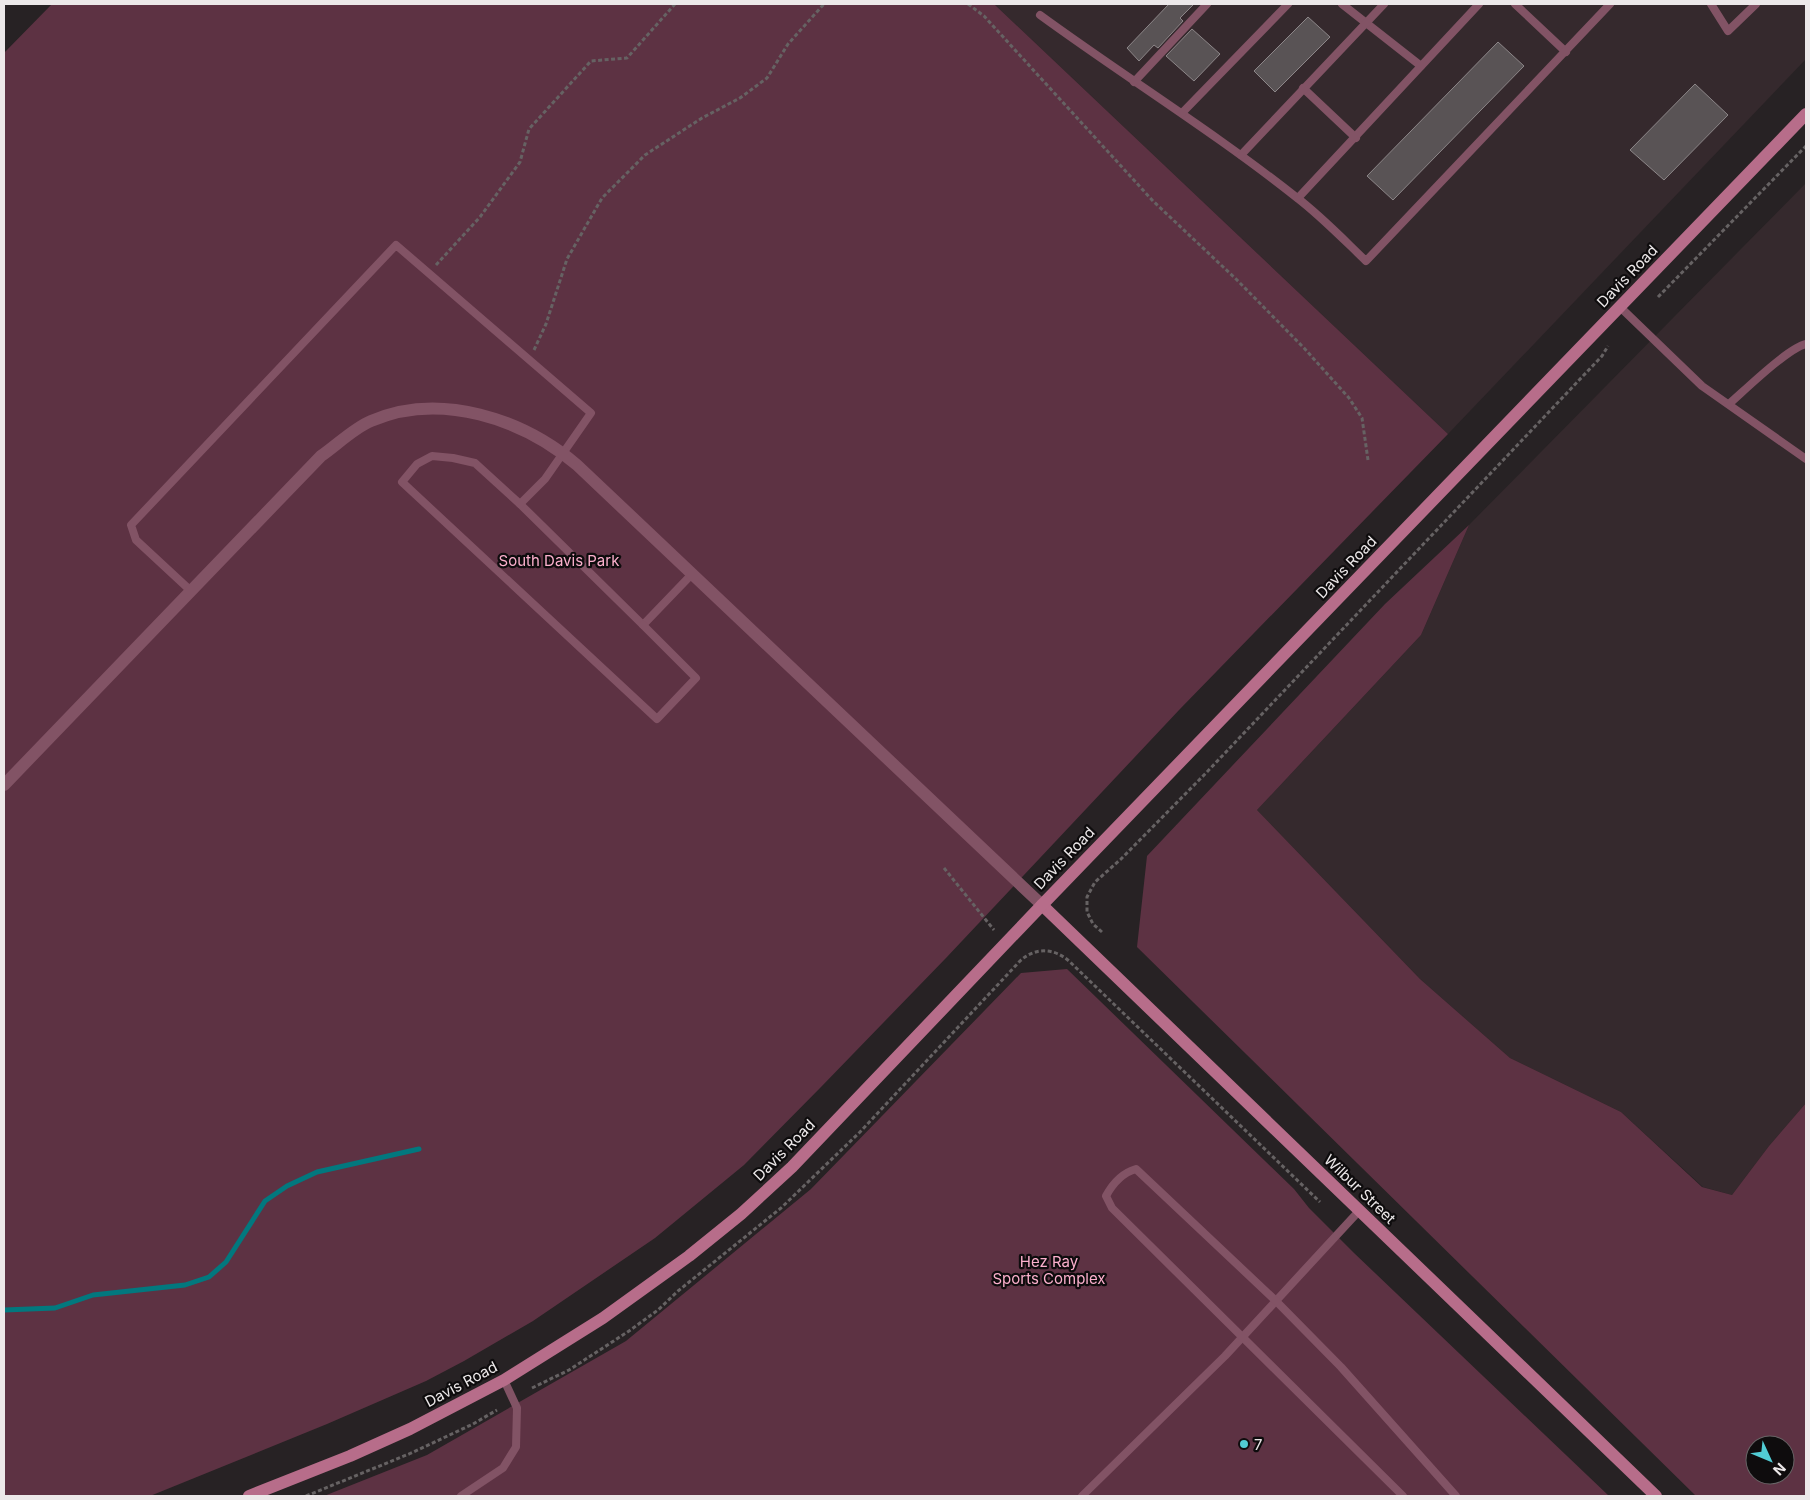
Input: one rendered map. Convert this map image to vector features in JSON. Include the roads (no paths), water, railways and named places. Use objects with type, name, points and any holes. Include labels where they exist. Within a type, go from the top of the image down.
[{"type":"street","name":"Davis Road","points":[[249,1496],[350,1456],[410,1429],[504,1380],[603,1318],[689,1256],[741,1214],[792,1167],[1042,905],[1806,114]]},
{"type":"street","points":[[4,786],[321,456],[371,421],[421,408],[473,413],[512,424],[546,441],[563,453],[693,573],[1042,905]]},
{"type":"street","name":"Wilbur Street","points":[[1042,905],[1656,1496]]},
{"type":"lane","points":[[1134,82],[1207,4]]},
{"type":"lane","points":[[1182,113],[1288,4]]},
{"type":"lane","points":[[1342,4],[1421,66]]},
{"type":"lane","points":[[1241,155],[1384,4]]},
{"type":"lane","points":[[1298,198],[1479,4]]},
{"type":"lane","points":[[1515,4],[1566,52]]},
{"type":"lane","points":[[1040,15],[1134,82],[1182,113],[1298,198],[1366,261],[1610,4]]},
{"type":"lane","points":[[1711,4],[1728,31],[1756,4]]},
{"type":"lane","points":[[1303,88],[1356,138]]},
{"type":"lane","points":[[191,591],[136,540],[132,525],[396,245],[591,412],[545,479],[520,504]]},
{"type":"lane","points":[[1620,307],[1702,386],[1806,459]]},
{"type":"lane","points":[[1729,404],[1777,363],[1801,345],[1806,344]]},
{"type":"lane","points":[[432,456],[475,463],[520,504],[643,625],[696,678],[656,719],[402,482],[418,464],[432,456]]},
{"type":"lane","points":[[643,625],[693,573]]},
{"type":"lane","points":[[1403,1496],[1112,1208],[1106,1196],[1112,1185],[1127,1172],[1136,1169],[1276,1301],[1341,1367],[1456,1496]]},
{"type":"lane","points":[[1082,1496],[1242,1338],[1359,1211]]},
{"type":"lane","points":[[463,1496],[503,1468],[516,1447],[517,1408],[504,1380]]},
{"type":"waterway","points":[[4,1310],[55,1308],[93,1295],[185,1285],[209,1277],[226,1262],[265,1201],[287,1186],[317,1172],[419,1149]]},
{"type":"place","name":"7","points":[[1244,1444]]},
{"type":"park label","name":"South Davis Park","points":[[559,560]]},
{"type":"park label","name":"Hez Ray Sports Complex","points":[[1049,1270]]}]
